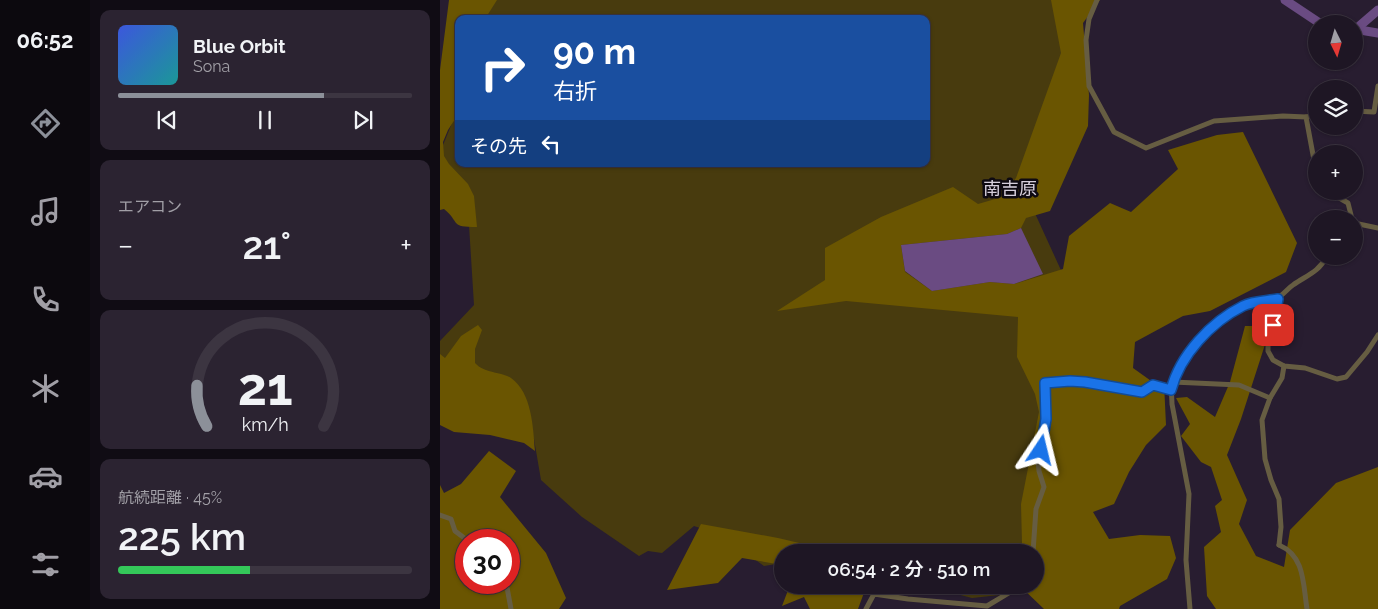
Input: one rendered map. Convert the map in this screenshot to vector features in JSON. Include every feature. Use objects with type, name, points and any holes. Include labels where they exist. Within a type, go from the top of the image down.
[{"type":"street","points":[[1096,0],[1089,19],[1086,40],[1089,86],[1114,132],[1146,148],[1214,121],[1283,116],[1306,117],[1311,145]]},
{"type":"street","points":[[1363,111],[1374,112],[1378,86]]},
{"type":"street","points":[[1343,200],[1348,203],[1350,210]]},
{"type":"street","points":[[1363,225],[1378,228]]},
{"type":"street","points":[[1190,609],[1186,560],[1189,494],[1172,404],[1171,390],[1173,382],[1189,352],[1222,318],[1245,305],[1278,299],[1293,285],[1311,275],[1321,265]]},
{"type":"street","points":[[1278,299],[1268,351],[1273,360],[1284,366],[1305,368],[1337,379],[1346,377],[1367,352],[1378,335]]},
{"type":"street","points":[[1284,366],[1282,378],[1270,398],[1262,420],[1262,440],[1271,480],[1279,499],[1281,527],[1279,545],[1287,548],[1298,559],[1306,609]]},
{"type":"street","points":[[1034,544],[1036,509],[1044,487],[1038,461],[1044,439],[1046,419],[1045,383],[1078,382],[1142,392],[1153,385],[1171,390]]},
{"type":"street","points":[[1173,382],[1239,385],[1270,398]]},
{"type":"street","points":[[440,515],[450,519],[455,529]]},
{"type":"street","points":[[508,594],[511,609]]},
{"type":"street","points":[[866,609],[874,594],[987,606],[1007,594]]},
{"type":"shaded area","points":[[449,0],[497,0],[488,15],[455,15],[455,119],[443,142],[444,156],[468,184],[474,196],[477,227],[459,225],[444,209],[440,210],[440,70]]},
{"type":"shaded area","points":[[484,0],[1057,0],[1066,44],[1033,209],[1065,279],[1039,385],[1041,433],[1028,544],[774,544],[774,564],[764,566],[721,535],[694,526],[662,553],[648,551],[639,556],[582,517],[541,480],[534,439],[440,361],[440,341],[474,305],[467,193],[445,163],[441,150],[455,116],[455,167],[930,167],[930,15],[478,15]]},
{"type":"shaded area","points":[[1051,0],[1100,0],[1083,23],[1089,95],[1088,126],[1050,211],[1026,218],[1021,228],[1007,234],[901,245],[905,272],[932,291],[990,282],[1014,284],[1063,269],[1069,236],[1110,203],[1131,212],[1178,169],[1168,150],[1217,135],[1243,132],[1297,243],[1286,272],[1210,311],[1183,316],[1135,342],[1133,368],[1154,383],[1164,383],[1166,425],[1146,445],[1129,472],[1114,504],[1093,512],[1109,539],[1140,535],[1170,536],[1176,558],[1167,579],[1120,606],[1119,609],[1044,609],[1028,594],[1044,594],[1044,544],[1022,544],[1021,504],[1039,412],[1035,394],[1017,357],[1018,317],[846,301],[777,311],[825,280],[825,248],[881,217],[953,187],[978,204],[1002,197],[1016,178],[1061,53]]},
{"type":"shaded area","points":[[1021,228],[1043,274],[1014,284],[990,282],[932,291],[905,271],[901,245],[1007,234]]},
{"type":"shaded area","points":[[478,325],[482,330],[475,349],[475,363],[483,369],[507,376],[518,384],[530,411],[535,451],[524,443],[490,435],[454,432],[440,425],[440,354],[445,358],[461,336]]},
{"type":"shaded area","points":[[1245,326],[1271,326],[1241,419],[1227,455],[1247,500],[1239,524],[1256,556],[1284,567],[1290,530],[1336,483],[1378,467],[1378,609],[1216,609],[1207,596],[1204,547],[1221,532],[1215,506],[1222,500],[1211,467],[1201,462],[1181,436],[1190,424],[1176,398],[1187,397],[1215,417],[1230,382]]},
{"type":"shaded area","points":[[489,451],[516,471],[500,497],[546,553],[566,598],[559,609],[440,609],[440,485],[444,493],[461,484]]},
{"type":"shaded area","points":[[701,524],[804,544],[774,544],[774,564],[742,558],[718,583],[667,590]]},
{"type":"shaded area","points":[[787,594],[864,594],[858,609],[810,609],[804,597],[782,606]]},
{"type":"shaded area","points":[[957,594],[1002,594],[1000,595],[972,598]]},
{"type":"waterway","points":[[1285,0],[1308,15]]},
{"type":"waterway","points":[[1363,23],[1378,10]]},
{"type":"waterway","points":[[1363,30],[1378,33]]},
{"type":"district","name":"南吉原","points":[[1010,189]]},
{"type":"route","points":[[1041,450],[1046,419],[1045,383],[1085,382],[1142,392],[1153,385],[1171,390],[1173,382],[1189,352],[1222,318],[1245,305],[1278,299],[1273,325]]}]
